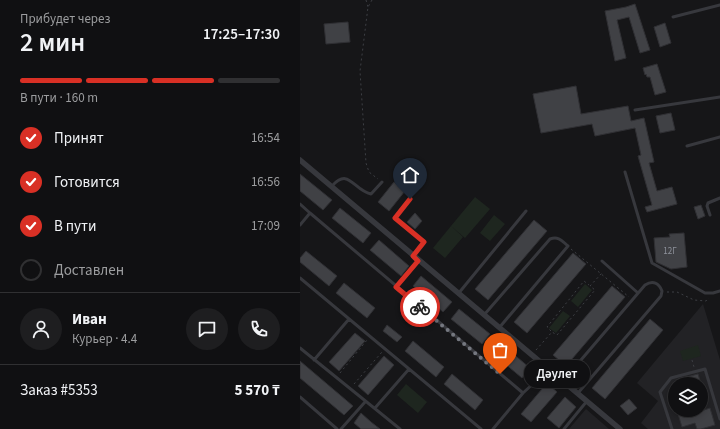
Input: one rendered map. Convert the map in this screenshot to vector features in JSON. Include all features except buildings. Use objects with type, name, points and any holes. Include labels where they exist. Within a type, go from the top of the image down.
[{"type":"street","points":[[301,162],[332,186],[418,261],[620,429]]},
{"type":"lane","points":[[673,17],[720,5]]},
{"type":"lane","points":[[635,110],[720,97]]},
{"type":"lane","points":[[687,146],[720,137]]},
{"type":"lane","points":[[625,172],[652,262],[705,293],[720,291]]},
{"type":"lane","points":[[332,186],[338,180],[343,178],[348,179],[365,193],[371,194],[382,182]]},
{"type":"lane","points":[[710,215],[707,206],[708,203],[720,198]]},
{"type":"lane","points":[[410,199],[395,218],[424,242],[413,256]]},
{"type":"lane","points":[[300,204],[522,393]]},
{"type":"lane","points":[[458,294],[526,211]]},
{"type":"lane","points":[[300,225],[310,213]]},
{"type":"lane","points":[[484,315],[550,239],[555,237],[559,238],[568,246],[499,328]]},
{"type":"lane","points":[[396,287],[418,261]]},
{"type":"lane","points":[[602,261],[638,293]]},
{"type":"lane","points":[[300,278],[481,429]]},
{"type":"lane","points":[[563,381],[645,285],[650,282],[655,282],[660,287],[662,292],[661,296],[578,393]]},
{"type":"lane","points":[[314,360],[349,319]]},
{"type":"lane","points":[[300,348],[400,429]]},
{"type":"lane","points":[[375,408],[409,369]]},
{"type":"lane","points":[[493,429],[522,393],[549,369]]},
{"type":"lane","points":[[672,429],[660,392],[671,378],[705,369],[720,419]]},
{"type":"lane","points":[[300,397],[337,429]]},
{"type":"lane","points":[[564,429],[587,401]]},
{"type":"lane","points":[[341,429],[365,402]]},
{"type":"path","points":[[366,0],[368,7]]},
{"type":"path","points":[[372,0],[368,7],[360,71],[366,163],[369,172],[382,182]]},
{"type":"path","points":[[568,246],[633,300]]},
{"type":"path","points":[[590,286],[602,273]]},
{"type":"path","points":[[584,282],[595,290],[557,336],[552,332],[547,327],[584,282]]},
{"type":"path","points":[[662,292],[677,292],[694,300],[706,301],[713,293]]},
{"type":"path","points":[[532,355],[552,332]]},
{"type":"path","points":[[336,378],[370,337]]},
{"type":"path","points":[[350,389],[385,348]]},
{"type":"path","points":[[692,360],[696,372]]},
{"type":"shaded area","points":[[475,197],[490,209],[465,238],[451,226]]},
{"type":"shaded area","points":[[494,215],[505,224],[490,241],[480,233]]},
{"type":"shaded area","points":[[451,226],[463,237],[445,258],[433,248]]},
{"type":"shaded area","points":[[585,284],[592,290],[578,307],[571,301]]},
{"type":"shaded area","points":[[703,304],[720,360],[720,429],[648,429],[641,423],[658,401],[637,383]]},
{"type":"shaded area","points":[[563,311],[570,316],[556,333],[549,328]]},
{"type":"shaded area","points":[[698,345],[701,356],[683,361],[680,351]]},
{"type":"shaded area","points":[[406,384],[427,402],[418,413],[397,395]]},
{"type":"shaded area","points":[[586,409],[609,429],[569,429]]},
{"type":"way so far","points":[[420,307],[500,374]]},
{"type":"place","name":"Дәулет","points":[[500,374]]},
{"type":"route","points":[[410,199],[395,218],[424,242],[413,256],[418,261],[396,287],[420,307]]}]
